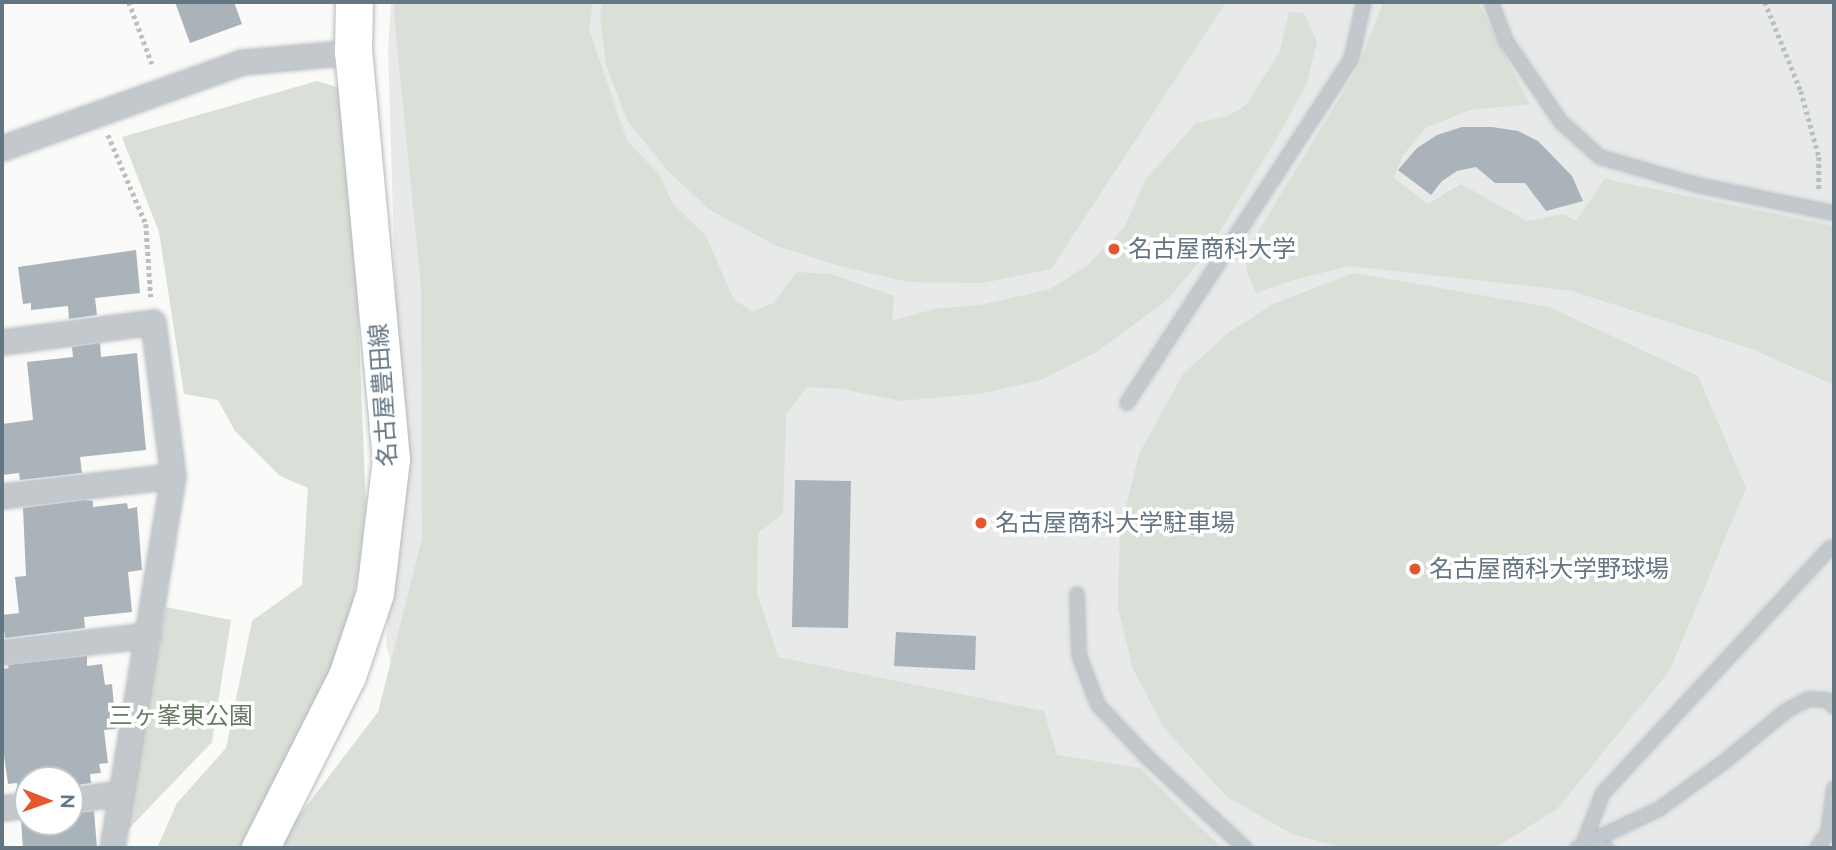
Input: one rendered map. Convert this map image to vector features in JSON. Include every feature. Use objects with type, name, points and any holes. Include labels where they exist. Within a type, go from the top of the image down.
[{"type":"main road","name":"名古屋豊田線","points":[[260,848],[347,676],[374,593],[391,459],[354,52],[354,2]]},
{"type":"street","points":[[2,148],[242,62],[354,52]]},
{"type":"street","points":[[2,342],[153,322],[173,476],[112,848]]},
{"type":"street","points":[[2,496],[173,476]]},
{"type":"street","points":[[2,652],[148,635]]},
{"type":"street","points":[[84,798],[121,793]]},
{"type":"lane","points":[[1127,403],[1351,60],[1363,2]]},
{"type":"lane","points":[[1491,2],[1506,41],[1561,122],[1600,157],[1697,185],[1834,213]]},
{"type":"lane","points":[[1580,847],[1604,793],[1830,547]]},
{"type":"lane","points":[[1077,594],[1079,655],[1098,705],[1147,757],[1245,848]]},
{"type":"lane","points":[[1580,847],[1659,809],[1724,762],[1786,711],[1809,699],[1828,700],[1834,707]]},
{"type":"lane","points":[[1817,848],[1828,833],[1834,788]]},
{"type":"lane","points":[[1580,847],[1605,848]]},
{"type":"path","points":[[129,2],[152,64]]},
{"type":"path","points":[[1765,2],[1801,91],[1819,157],[1818,210]]},
{"type":"path","points":[[107,134],[146,224],[153,322]]},
{"type":"shaded area","name":"名古屋商科大学","points":[[391,2],[1834,2],[1834,848],[448,848],[386,645],[400,450],[388,48]]},
{"type":"green space","points":[[395,2],[593,2],[589,29],[627,141],[659,174],[673,204],[706,236],[733,298],[752,312],[773,303],[797,272],[831,274],[894,296],[892,321],[934,309],[981,305],[1050,289],[1088,265],[1125,226],[1146,179],[1196,123],[1228,116],[1246,105],[1279,53],[1289,12],[1304,13],[1317,42],[1307,83],[1276,140],[1205,255],[1166,301],[1095,353],[1041,380],[984,393],[901,401],[842,389],[807,387],[786,414],[783,514],[758,533],[757,593],[778,657],[1044,711],[1057,755],[1140,768],[1222,848],[283,848],[295,821],[378,712],[422,538],[421,288]]},
{"type":"green space","points":[[602,2],[1226,2],[1051,269],[983,283],[908,282],[840,266],[777,246],[710,210],[669,172],[628,122],[606,65],[600,16]]},
{"type":"green space","points":[[1383,2],[1478,2],[1530,104],[1470,110],[1425,128],[1402,157],[1394,178],[1428,204],[1461,184],[1527,221],[1564,214],[1576,221],[1605,179],[1834,226],[1834,385],[1752,349],[1572,291],[1349,266],[1256,293],[1247,273],[1246,251],[1359,66]]},
{"type":"green space","points":[[317,81],[349,91],[366,507],[359,571],[346,636],[315,712],[241,848],[157,848],[177,803],[226,748],[252,621],[302,585],[308,488],[280,476],[235,431],[218,400],[184,394],[159,232],[122,137]]},
{"type":"green space","name":"名古屋商科大学野球場","points":[[1354,273],[1549,307],[1698,376],[1746,488],[1670,670],[1557,809],[1495,848],[1342,848],[1292,834],[1227,797],[1164,728],[1133,669],[1118,608],[1120,530],[1139,454],[1183,374],[1228,333],[1273,304]]},
{"type":"green space","name":"三ヶ峯東公園","points":[[166,607],[231,620],[212,742],[121,837]]},
{"type":"building","points":[[175,2],[234,2],[242,24],[190,43]]},
{"type":"building","points":[[1462,127],[1492,127],[1518,131],[1538,141],[1572,176],[1583,201],[1546,211],[1525,183],[1495,183],[1476,167],[1457,171],[1442,181],[1431,195],[1398,170],[1417,148],[1437,135]]},
{"type":"building","points":[[136,250],[140,293],[95,298],[97,315],[69,319],[68,306],[31,310],[31,303],[23,304],[18,267]]},
{"type":"building","points":[[100,343],[101,357],[137,353],[146,450],[80,457],[82,473],[20,480],[19,473],[2,475],[2,424],[33,420],[27,362],[73,357],[72,347]]},
{"type":"building","points":[[795,480],[851,481],[848,628],[792,627]]},
{"type":"building","points":[[93,501],[93,507],[127,503],[128,509],[137,507],[142,570],[128,572],[132,612],[84,617],[85,628],[5,638],[2,615],[19,613],[15,577],[26,576],[23,508]]},
{"type":"building","points":[[896,632],[976,636],[975,670],[894,666]]},
{"type":"building","points":[[87,656],[87,666],[102,664],[105,685],[112,684],[116,729],[104,730],[108,763],[99,764],[101,773],[90,774],[91,783],[84,784],[84,766],[14,766],[14,783],[8,784],[2,741],[2,669],[9,668],[8,665]]},
{"type":"building","points":[[94,811],[97,848],[23,848],[22,836],[84,836],[84,812]]},
{"type":"place","name":"名古屋商科大学","points":[[1114,249]]},
{"type":"place","name":"名古屋商科大学駐車場","points":[[981,523]]},
{"type":"place","name":"名古屋商科大学野球場","points":[[1415,569]]}]
